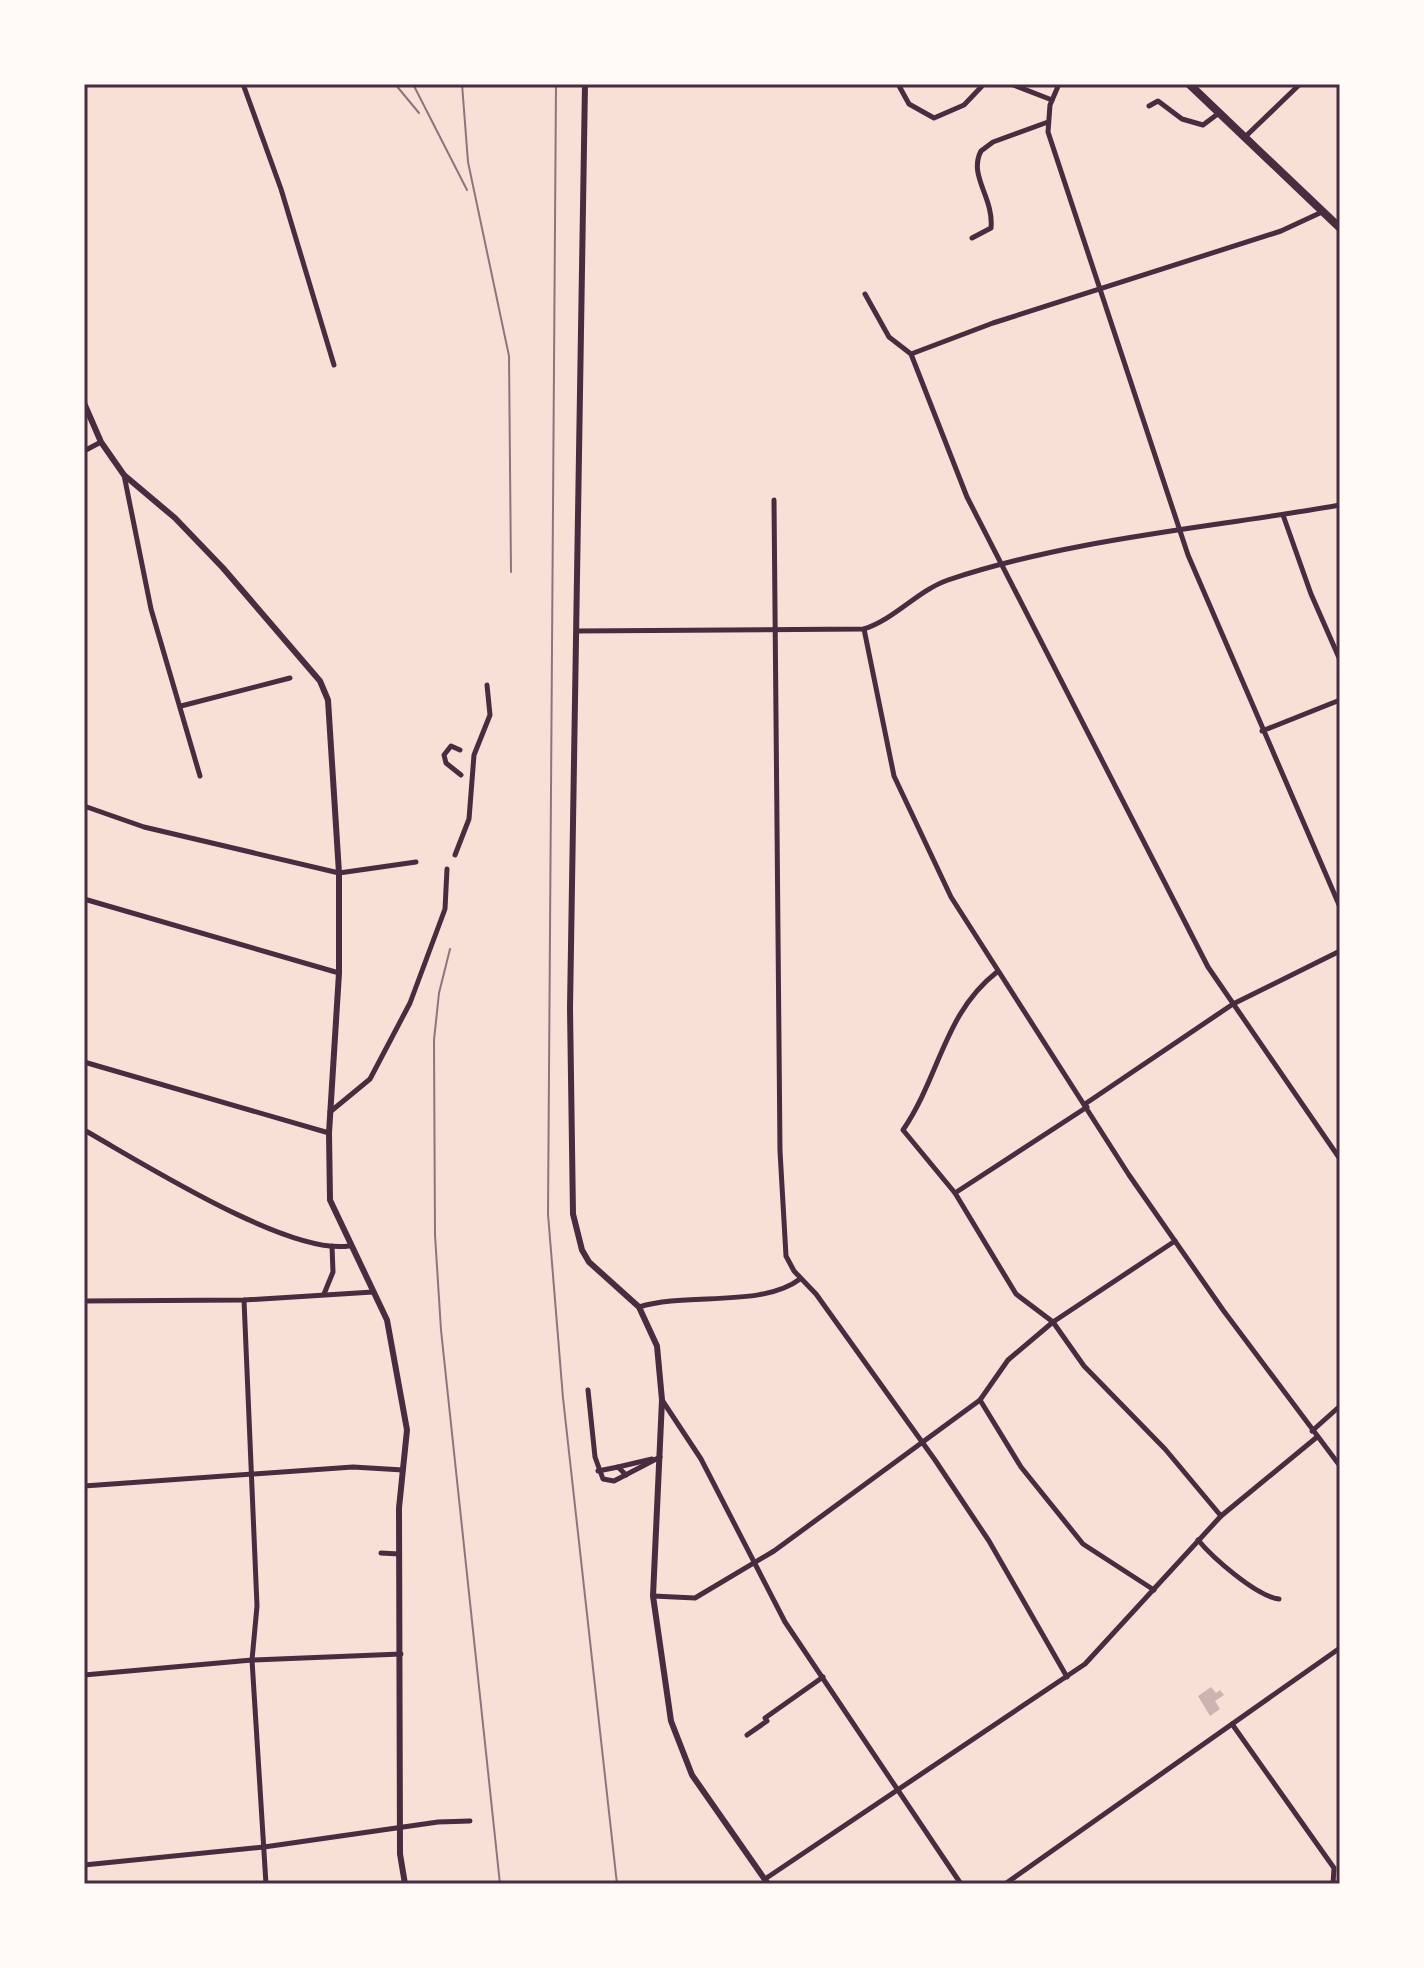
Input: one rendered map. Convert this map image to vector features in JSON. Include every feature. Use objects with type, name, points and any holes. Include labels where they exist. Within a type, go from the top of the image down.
[{"type":"main road","points":[[1189,84],[1340,228]]},
{"type":"street","points":[[243,84],[281,189],[334,365]]},
{"type":"street","points":[[585,84],[570,1008],[573,1214],[582,1250],[589,1262],[639,1307],[657,1346],[662,1400],[653,1596],[665,1694],[682,1756],[766,1882],[897,1789],[1067,1677],[1103,1649],[1221,1516],[1314,1434],[1340,1406]]},
{"type":"street","points":[[898,84],[909,104],[934,118],[964,105],[984,84]]},
{"type":"street","points":[[1014,84],[1052,100]]},
{"type":"street","points":[[1059,84],[1048,122],[1179,531],[1262,731],[1340,907]]},
{"type":"street","points":[[1245,137],[1300,84]]},
{"type":"street","points":[[1149,106],[1158,101],[1182,119],[1203,125],[1220,113]]},
{"type":"street","points":[[972,238],[991,228],[991,205],[976,171],[981,151],[1048,122]]},
{"type":"street","points":[[911,354],[1281,231],[1323,211]]},
{"type":"street","points":[[865,294],[889,337],[911,354],[955,468],[1185,924],[1233,1004],[1340,1159]]},
{"type":"street","points":[[84,403],[101,442],[124,475],[145,489],[194,538],[320,681],[328,700],[339,873],[339,973],[329,1133],[330,1200],[349,1246],[387,1320],[407,1430],[399,1554],[400,1830],[405,1884]]},
{"type":"street","points":[[84,451],[101,442]]},
{"type":"street","points":[[124,475],[151,609],[200,776]]},
{"type":"street","points":[[774,500],[780,1151],[786,1256],[921,1441],[989,1541],[1067,1677]]},
{"type":"street","points":[[577,631],[864,629],[877,624],[934,586],[1003,565],[1179,531],[1340,505]]},
{"type":"street","points":[[1283,515],[1311,594],[1340,660]]},
{"type":"street","points":[[864,629],[899,788],[945,885],[997,972],[1175,1241],[1340,1466]]},
{"type":"street","points":[[181,706],[290,678]]},
{"type":"street","points":[[455,855],[469,819],[474,755],[490,715],[487,685]]},
{"type":"street","points":[[1262,731],[1340,700]]},
{"type":"street","points":[[460,750],[451,746],[444,755],[446,763],[461,775]]},
{"type":"street","points":[[84,806],[144,827],[339,873],[416,862]]},
{"type":"street","points":[[330,1112],[370,1079],[410,1003],[445,909],[447,869]]},
{"type":"street","points":[[84,899],[339,973]]},
{"type":"street","points":[[955,1193],[1233,1004],[1340,951]]},
{"type":"street","points":[[997,972],[968,997],[954,1019],[924,1098],[903,1130],[955,1193],[1016,1294],[1053,1322],[1084,1366],[1156,1439],[1221,1516]]},
{"type":"street","points":[[84,1062],[329,1133]]},
{"type":"street","points":[[84,1130],[234,1213],[313,1243],[349,1246]]},
{"type":"street","points":[[653,1596],[695,1598],[753,1564],[980,1400],[1008,1360],[1053,1322],[1175,1241]]},
{"type":"street","points":[[323,1295],[333,1272],[332,1246]]},
{"type":"street","points":[[639,1307],[661,1300],[775,1292],[800,1279]]},
{"type":"street","points":[[84,1301],[244,1300],[373,1292]]},
{"type":"street","points":[[244,1300],[257,1606],[252,1660],[266,1884]]},
{"type":"street","points":[[588,1390],[598,1471],[609,1483],[660,1457]]},
{"type":"street","points":[[662,1400],[701,1459],[753,1564],[823,1677],[961,1884]]},
{"type":"street","points":[[980,1400],[1021,1467],[1083,1544],[1154,1590]]},
{"type":"street","points":[[598,1471],[660,1457]]},
{"type":"street","points":[[84,1486],[353,1467],[403,1470]]},
{"type":"street","points":[[618,1467],[626,1475]]},
{"type":"street","points":[[1198,1540],[1240,1577],[1267,1596],[1279,1599]]},
{"type":"street","points":[[381,1553],[399,1554]]},
{"type":"street","points":[[1005,1884],[1340,1648]]},
{"type":"street","points":[[84,1675],[252,1660],[401,1654]]},
{"type":"street","points":[[747,1735],[823,1677]]},
{"type":"street","points":[[1232,1724],[1334,1868],[1333,1884]]},
{"type":"street","points":[[84,1865],[264,1847],[400,1830],[438,1822],[470,1821]]},
{"type":"building","points":[[1211,1687],[1216,1693],[1220,1690],[1224,1695],[1215,1701],[1220,1709],[1210,1716],[1198,1696]]},
{"type":"railway","points":[[395,84],[419,113]]},
{"type":"railway","points":[[413,84],[467,190]]},
{"type":"railway","points":[[462,84],[468,162],[509,356],[511,572]]},
{"type":"railway","points":[[556,84],[548,1214],[563,1398],[617,1884]]},
{"type":"railway","points":[[450,949],[439,993],[434,1040],[435,1235],[441,1330],[500,1884]]}]
